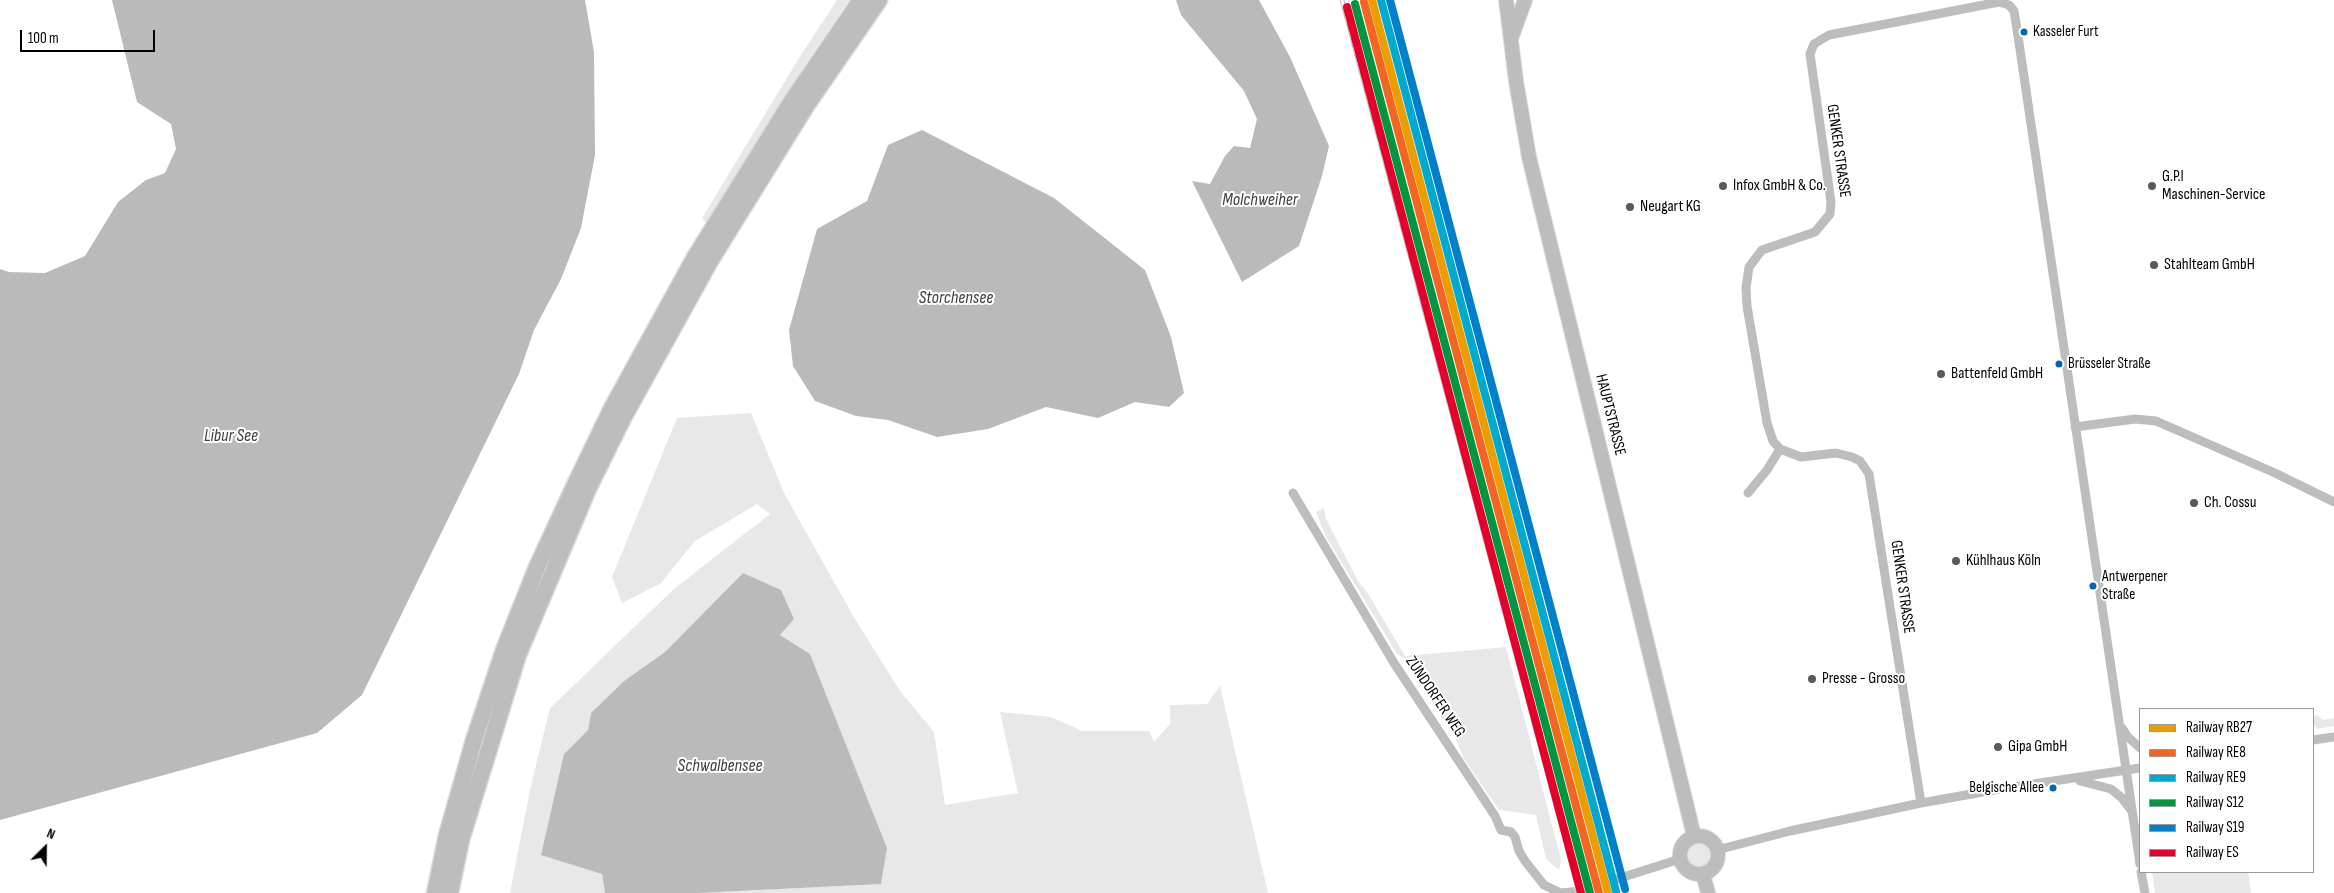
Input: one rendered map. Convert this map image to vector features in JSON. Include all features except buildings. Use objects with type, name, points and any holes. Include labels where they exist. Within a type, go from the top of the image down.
[{"type":"highway","points":[[435,893],[453,816],[504,650],[537,568],[574,486],[612,408],[694,259],[792,101],[861,0]]},
{"type":"highway","points":[[450,893],[461,840],[518,655],[588,489],[628,410],[710,261],[806,106],[879,0]]},
{"type":"main road","name":"HAUPTSTRASSE","points":[[1506,0],[1510,41],[1529,157],[1694,836]]},
{"type":"main road","points":[[1510,41],[1525,0]]},
{"type":"main road","points":[[1700,835],[1711,840],[1718,850],[1714,867],[1703,874],[1691,873],[1682,865],[1679,853],[1684,842],[1700,835]]},
{"type":"main road","points":[[1703,874],[1708,893]]},
{"type":"street","name":"GENKER STRASSE","points":[[1921,803],[1869,474],[1860,461],[1844,454],[1802,457],[1780,449],[1772,441],[1766,423],[1746,306],[1749,267],[1762,250],[1815,232],[1830,214],[1831,202],[1810,54],[1814,44],[1829,35],[2000,2],[2008,5],[2014,12],[2075,427]]},
{"type":"street","points":[[2139,856],[2075,427],[2135,419],[2156,421],[2266,469],[2334,502]]},
{"type":"street","points":[[1748,493],[1767,470],[1780,449]]},
{"type":"street","name":"ZÜNDORFER WEG","points":[[1293,493],[1389,655],[1495,816],[1501,830],[1511,832],[1525,861],[1544,885],[1561,893],[1571,892]]},
{"type":"street","points":[[2120,724],[2127,736],[2139,747]]},
{"type":"street","points":[[2314,740],[2334,737]]},
{"type":"street","points":[[1718,850],[1790,831],[1921,803],[2139,768]]},
{"type":"street","points":[[2062,780],[2088,782],[2111,789],[2122,798],[2134,816]]},
{"type":"street","points":[[1614,880],[1680,859]]},
{"type":"street","points":[[2141,873],[2145,893]]},
{"type":"shaded area","points":[[837,0],[849,0],[804,66],[706,223],[702,218],[799,58]]},
{"type":"shaded area","points":[[751,413],[785,495],[855,619],[900,691],[934,732],[945,805],[1018,793],[1000,712],[1051,717],[1082,731],[1149,731],[1154,742],[1170,724],[1170,705],[1207,704],[1220,686],[1268,893],[698,893],[881,884],[887,848],[810,654],[780,635],[743,573],[665,652],[624,681],[591,713],[588,730],[564,754],[602,874],[605,893],[510,893],[530,790],[550,708],[675,588],[770,514],[757,504],[695,541],[661,583],[622,603],[612,577],[677,418]]},
{"type":"shaded area","points":[[1324,508],[1326,519],[1358,581],[1367,592],[1405,656],[1506,647],[1561,860],[1559,870],[1546,859],[1536,815],[1499,810],[1464,759],[1456,739],[1407,660],[1397,654],[1326,537],[1316,512]]},
{"type":"shaded area","points":[[2317,715],[2323,720],[2334,718],[2334,726],[2317,729],[2314,724],[2314,716]]},
{"type":"shaded area","points":[[1698,842],[1707,846],[1711,855],[1707,864],[1698,868],[1689,864],[1685,855],[1689,846]]},
{"type":"shaded area","points":[[2152,873],[2248,873],[2251,893],[2155,893]]},
{"type":"water","name":"Libur See","points":[[112,0],[585,0],[594,52],[595,155],[581,228],[561,279],[534,330],[519,374],[362,695],[317,733],[0,820],[0,269],[9,272],[45,273],[85,256],[118,202],[146,180],[165,173],[176,149],[171,124],[137,102]]},
{"type":"water","name":"Molchweiher","points":[[1176,0],[1259,0],[1290,57],[1329,146],[1322,176],[1299,246],[1242,282],[1192,181],[1210,184],[1225,156],[1234,146],[1250,148],[1257,119],[1244,91],[1181,15]]},
{"type":"water","name":"Storchensee","points":[[922,130],[1054,198],[1145,270],[1171,337],[1184,393],[1169,407],[1135,402],[1098,418],[1046,407],[988,429],[937,437],[888,420],[856,416],[815,401],[793,366],[789,330],[817,229],[867,201],[888,145]]},
{"type":"water","name":"Schwalbensee","points":[[743,573],[781,590],[794,619],[780,635],[810,654],[887,848],[881,884],[698,893],[605,893],[602,874],[541,855],[564,754],[588,730],[591,713],[624,681],[665,652]]},
{"type":"tunnel","points":[[1571,892],[1614,880]]},
{"type":"railway","points":[[1342,0],[1579,893]]},
{"type":"rail line","name":"RB27","points":[[1372,0],[1608,893]]},
{"type":"rail line","name":"RE9","points":[[1381,0],[1616,891]]},
{"type":"rail line","name":"S19","points":[[1390,0],[1625,889]]},
{"type":"rail line","name":"RE8","points":[[1364,2],[1599,893]]},
{"type":"rail line","name":"S12","points":[[1355,4],[1590,893]]},
{"type":"rail line","name":"ES","points":[[1347,7],[1581,893]]},
{"type":"place","name":"Kasseler Furt","points":[[2024,32]]},
{"type":"place","name":"Infox GmbH & Co.","points":[[1723,186]]},
{"type":"place","name":"G.P.I Maschinen-Service","points":[[2152,186]]},
{"type":"place","name":"Neugart KG","points":[[1630,207]]},
{"type":"place","name":"Stahlteam GmbH","points":[[2154,265]]},
{"type":"place","name":"Brüsseler Straße","points":[[2059,364]]},
{"type":"place","name":"Battenfeld GmbH","points":[[1941,374]]},
{"type":"place","name":"Ch. Cossu","points":[[2194,503]]},
{"type":"place","name":"Kühlhaus Köln","points":[[1956,561]]},
{"type":"place","name":"Antwerpener Straße","points":[[2093,586]]},
{"type":"place","name":"Presse - Grosso","points":[[1812,679]]},
{"type":"place","name":"Gipa GmbH","points":[[1998,747]]},
{"type":"place","name":"Belgische Allee","points":[[2053,788]]}]
